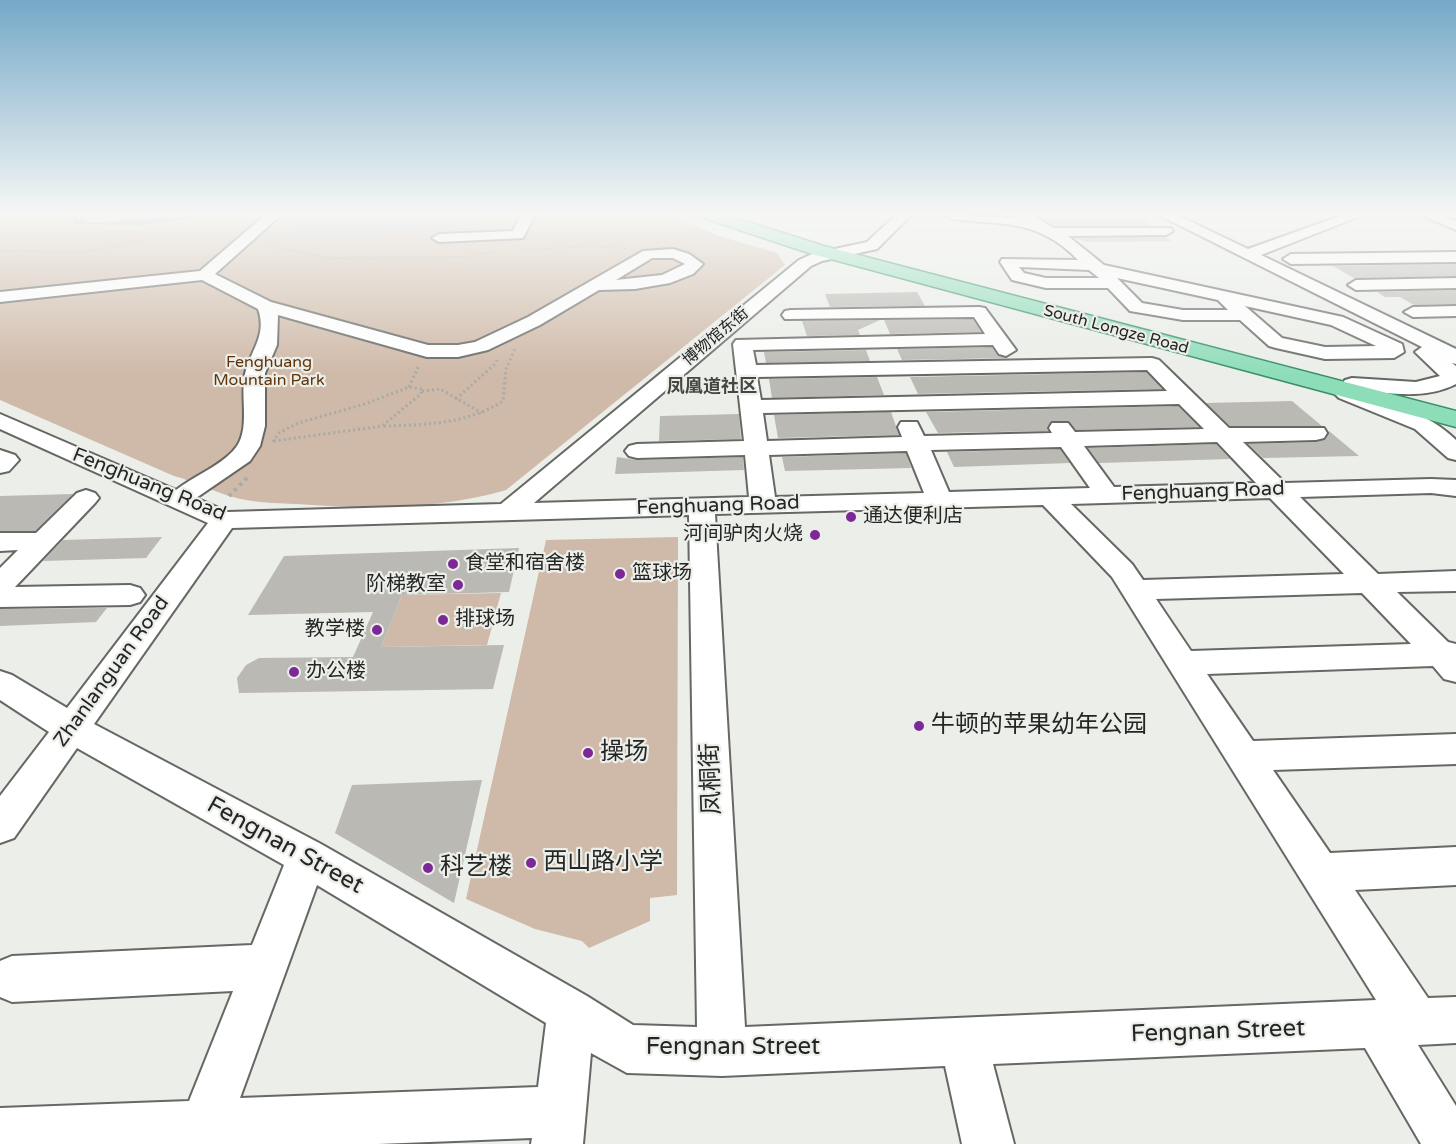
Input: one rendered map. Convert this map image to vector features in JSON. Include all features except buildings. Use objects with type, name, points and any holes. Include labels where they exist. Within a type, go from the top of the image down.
[{"type":"main road","name":"South Longze Road","points":[[904,268],[1342,386],[1456,419]]},
{"type":"main road","name":"South Longze Road","points":[[1342,386],[1456,409]]},
{"type":"street","points":[[205,275],[210,268]]},
{"type":"street","points":[[0,297],[205,275],[265,306],[427,351],[458,351],[481,346],[534,321],[625,268]]},
{"type":"street","points":[[598,285],[656,281],[691,268]]},
{"type":"street","name":"博物馆东街","points":[[508,512],[797,268]]},
{"type":"street","points":[[1013,268],[1018,276],[1046,283],[1198,291]]},
{"type":"street","points":[[1097,268],[1136,307],[1183,315],[1337,321]]},
{"type":"street","points":[[1101,268],[1337,321],[1386,341],[1395,348],[1395,352],[1325,353],[1276,342],[1224,297]]},
{"type":"street","points":[[1277,268],[1416,340],[1451,354]]},
{"type":"street","points":[[1417,268],[1456,282]]},
{"type":"street","points":[[1356,285],[1456,282]]},
{"type":"street","points":[[186,494],[242,456],[249,447],[256,415],[255,374],[264,354],[271,316],[265,306]]},
{"type":"street","points":[[1413,312],[1456,311]]},
{"type":"street","points":[[791,315],[980,312],[1107,495]]},
{"type":"street","points":[[763,505],[743,344],[998,339]]},
{"type":"street","points":[[1342,386],[1428,387],[1444,384],[1451,378],[1449,370],[1416,340]]},
{"type":"street","points":[[1416,340],[1456,371]]},
{"type":"street","points":[[872,342],[939,500]]},
{"type":"street","points":[[746,371],[1152,364],[1371,584],[1451,659]]},
{"type":"street","points":[[1342,386],[1424,424],[1456,453]]},
{"type":"street","points":[[751,407],[1185,397]]},
{"type":"street","name":"Fenghuang Road","points":[[0,421],[227,508],[508,512],[1431,486],[1456,488]]},
{"type":"street","points":[[637,451],[1316,433]]},
{"type":"street","points":[[0,457],[8,460],[0,466]]},
{"type":"street","points":[[1431,486],[1456,473]]},
{"type":"street","points":[[1050,497],[1122,571],[1417,1022],[1450,1144]]},
{"type":"street","points":[[0,585],[86,498]]},
{"type":"street","name":"凤桐街","points":[[702,506],[722,1052]]},
{"type":"street","name":"Zhanlanguan Road","points":[[0,825],[227,508]]},
{"type":"street","points":[[0,542],[44,541]]},
{"type":"street","points":[[1135,590],[1456,581]]},
{"type":"street","points":[[0,597],[130,595]]},
{"type":"street","points":[[1184,663],[1451,659]]},
{"type":"street","name":"Fengnan Street","points":[[0,684],[71,728],[307,857],[571,1012],[627,1049],[722,1052],[1417,1022]]},
{"type":"street","points":[[1245,756],[1456,749]]},
{"type":"street","points":[[202,1135],[307,857]]},
{"type":"street","points":[[1319,873],[1456,866]]},
{"type":"street","points":[[12,979],[264,967]]},
{"type":"street","points":[[0,1134],[202,1135],[559,1127],[571,1012]]},
{"type":"street","points":[[963,1042],[988,1144]]},
{"type":"path","points":[[274,441],[382,426],[406,425],[482,413],[495,408],[503,401],[506,369],[512,354],[534,321]]},
{"type":"path","points":[[456,399],[495,364],[498,356],[496,351],[481,346]]},
{"type":"path","points":[[409,387],[427,351]]},
{"type":"path","points":[[268,448],[279,433],[298,423],[365,404],[409,387],[416,386],[423,391]]},
{"type":"path","points":[[382,426],[423,391],[440,388],[446,395],[482,413]]},
{"type":"path","points":[[227,508],[253,471]]},
{"type":"green space","name":"Fenghuang Mountain Park","points":[[0,268],[781,268],[506,490],[480,497],[428,505],[376,507],[272,503],[237,498],[174,476],[0,400]]},
{"type":"green space","name":"操场","points":[[678,537],[677,895],[650,898],[650,921],[589,948],[582,941],[535,929],[466,899],[546,540]]},
{"type":"green space","name":"排球场","points":[[501,593],[487,645],[381,647],[402,595]]},
{"type":"place","name":"通达便利店","points":[[851,517]]},
{"type":"place","name":"河间驴肉火烧","points":[[815,535]]},
{"type":"place","name":"食堂和宿舍楼","points":[[453,564]]},
{"type":"place","name":"篮球场","points":[[620,574]]},
{"type":"place","name":"阶梯教室","points":[[458,585]]},
{"type":"place","name":"排球场","points":[[443,620]]},
{"type":"place","name":"教学楼","points":[[377,630]]},
{"type":"place","name":"办公楼","points":[[294,672]]},
{"type":"place","name":"牛顿的苹果幼年公园","points":[[919,726]]},
{"type":"place","name":"操场","points":[[588,753]]},
{"type":"place","name":"西山路小学","points":[[531,863]]},
{"type":"place","name":"科艺楼","points":[[428,868]]},
{"type":"district","name":"凤凰道社区","points":[[712,387]]}]
